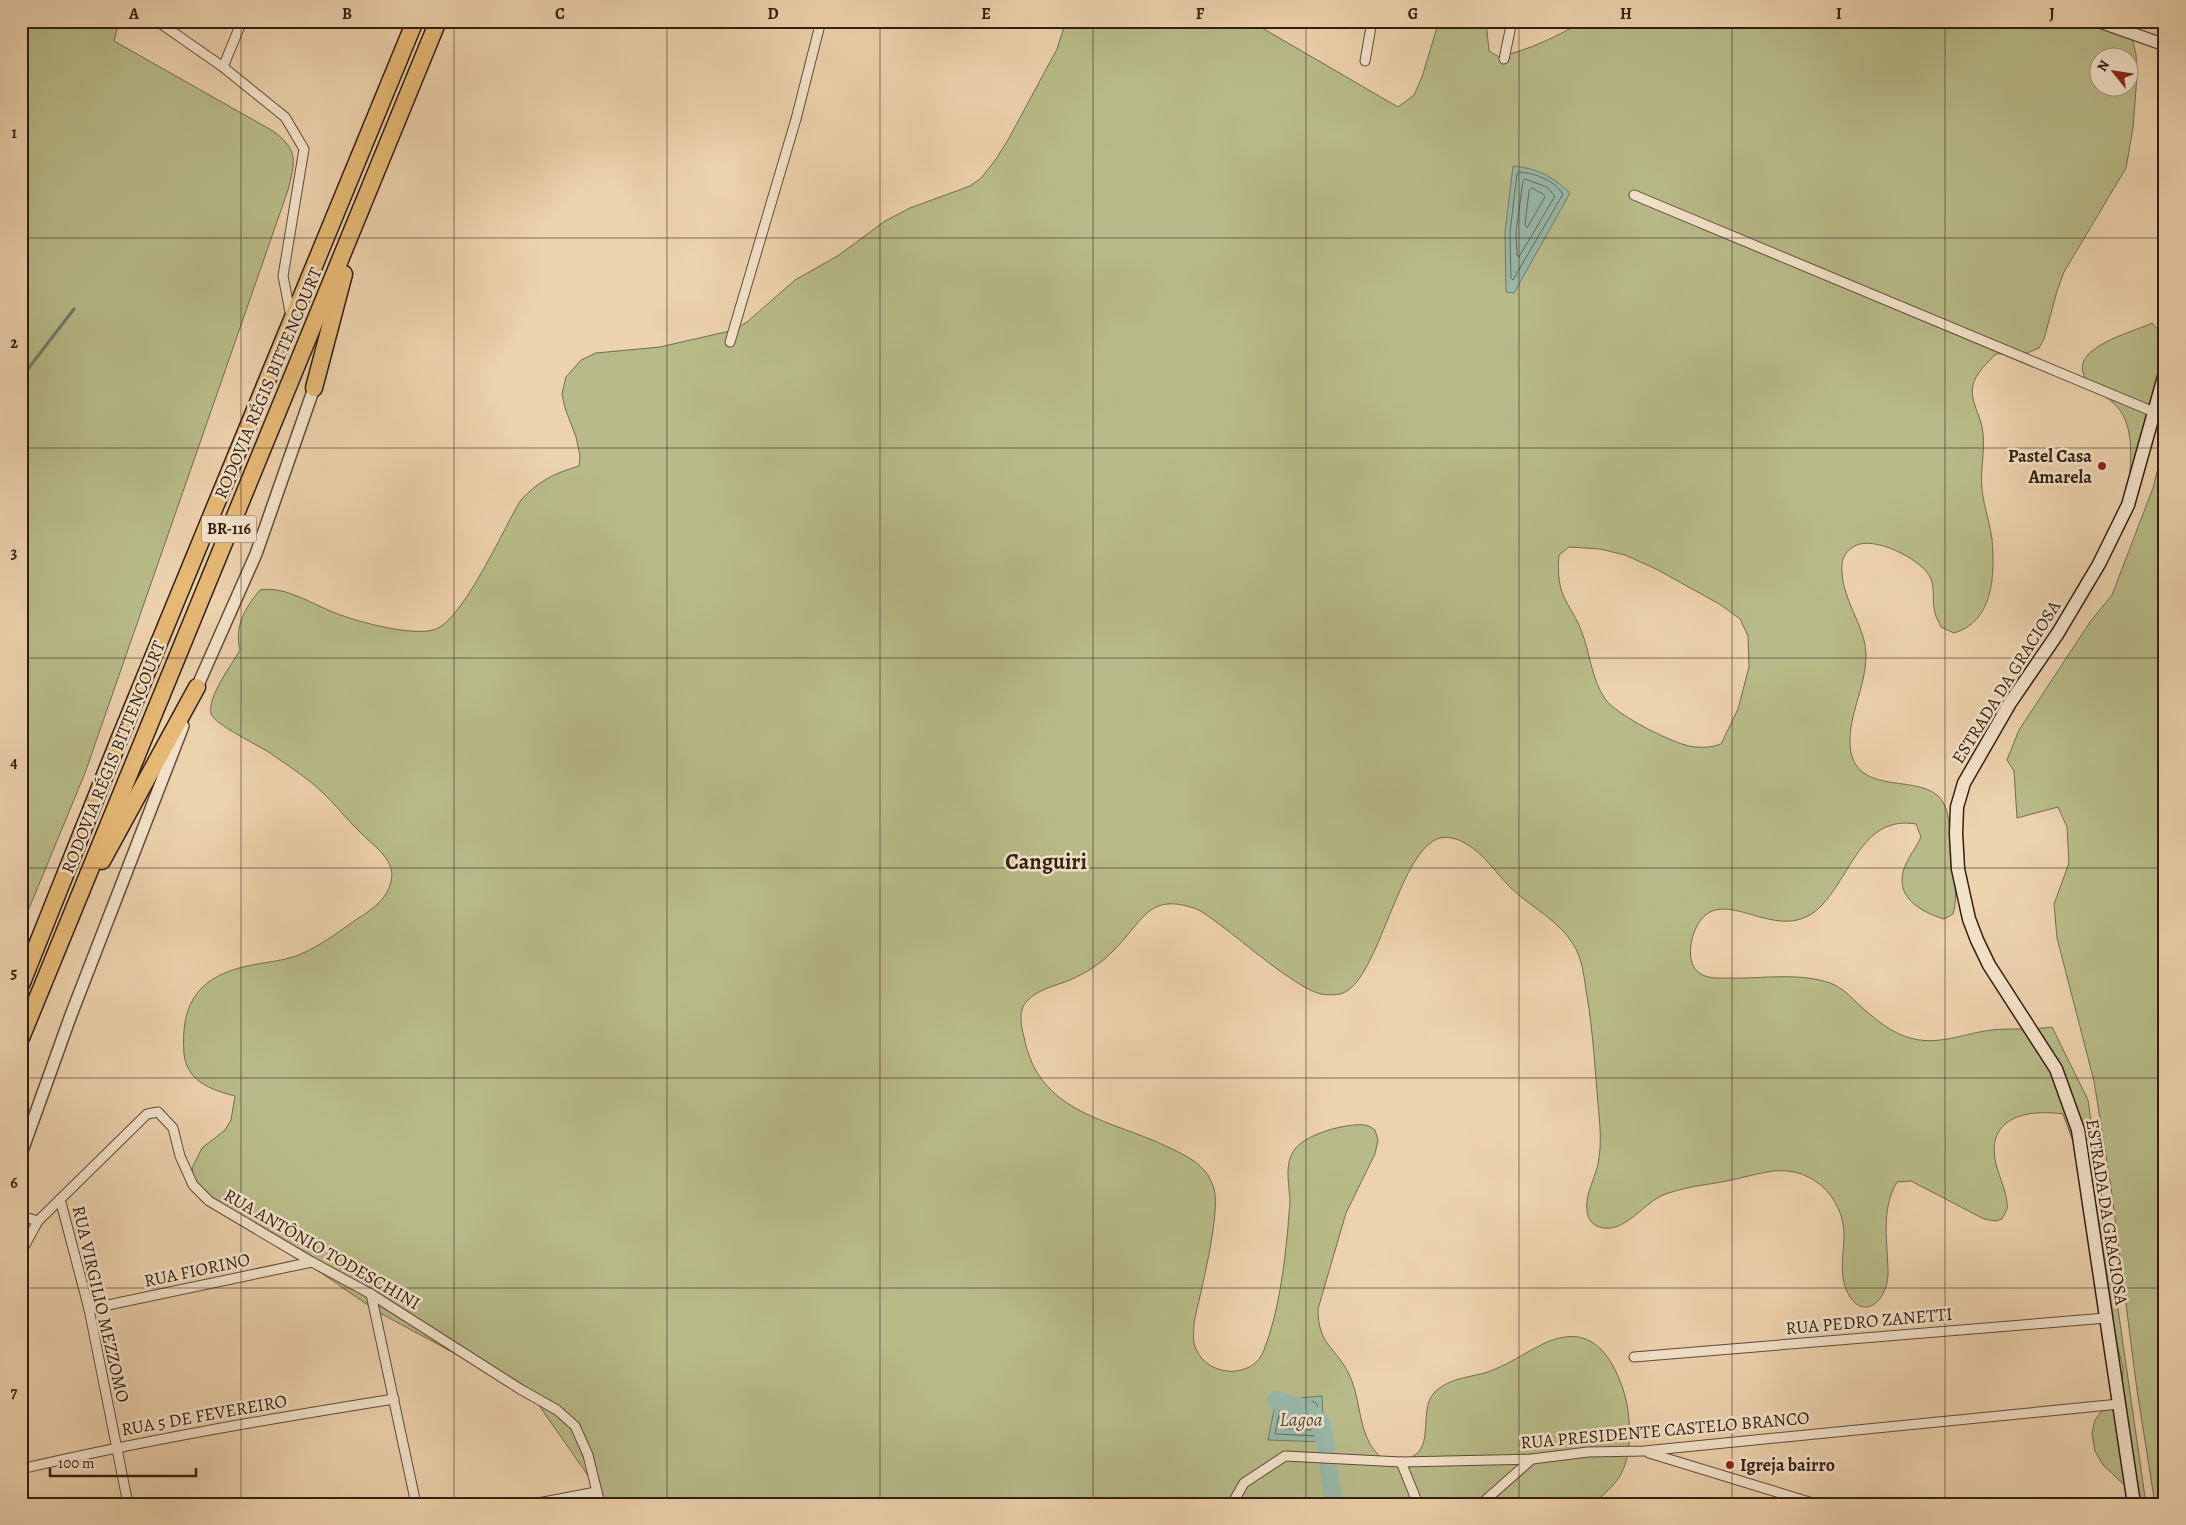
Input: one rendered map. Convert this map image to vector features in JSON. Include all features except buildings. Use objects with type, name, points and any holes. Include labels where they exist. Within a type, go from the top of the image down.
[{"type":"highway","name":"RODOVIA RÉGIS BITTENCOURT","points":[[21,985],[119,740],[415,21]]},
{"type":"highway","name":"RODOVIA RÉGIS BITTENCOURT","points":[[21,1038],[142,736],[438,21]]},
{"type":"highway","points":[[314,388],[339,293],[353,230]]},
{"type":"highway","points":[[67,924],[197,687]]},
{"type":"main road","name":"ESTRADA DA GRACIOSA","points":[[2134,1504],[2078,1130],[2071,1105],[2056,1069],[1990,965],[1977,940],[1969,919],[1958,869],[1956,833],[1957,807],[1964,783],[2010,703],[2058,633],[2100,564],[2128,505],[2165,373]]},
{"type":"street","points":[[157,21],[223,67],[285,117],[304,149],[283,276],[292,322]]},
{"type":"street","points":[[223,67],[242,21]]},
{"type":"street","points":[[730,342],[796,119],[822,21]]},
{"type":"street","points":[[1365,61],[1372,21]]},
{"type":"street","points":[[1504,59],[1512,21]]},
{"type":"street","points":[[2097,21],[2165,46]]},
{"type":"street","points":[[1634,196],[2154,412]]},
{"type":"street","points":[[21,1154],[75,1006],[197,687],[256,554],[314,388]]},
{"type":"street","name":"RUA ANTÔNIO TODESCHINI","points":[[21,1252],[38,1221],[147,1114],[158,1112],[173,1128],[180,1156],[193,1185],[209,1201],[312,1262],[371,1294],[520,1389],[557,1410],[575,1426],[588,1454],[600,1504]]},
{"type":"street","name":"RUA VIRGILIO MEZZOMO","points":[[60,1199],[89,1309],[128,1504]]},
{"type":"street","points":[[21,1216],[38,1221]]},
{"type":"street","name":"RUA FIORINO","points":[[89,1309],[312,1262]]},
{"type":"street","points":[[371,1294],[416,1504]]},
{"type":"street","name":"RUA PEDRO ZANETTI","points":[[1634,1357],[2106,1318]]},
{"type":"street","name":"RUA 5 DE FEVEREIRO","points":[[21,1469],[116,1447],[394,1399]]},
{"type":"street","name":"RUA PRESIDENTE CASTELO BRANCO","points":[[1232,1504],[1244,1482],[1285,1456],[1401,1462],[1532,1458],[1588,1452],[1644,1451],[2119,1404]]},
{"type":"street","points":[[1644,1451],[1788,1499],[1816,1504]]},
{"type":"street","points":[[1481,1504],[1532,1458]]},
{"type":"street","points":[[1401,1462],[1418,1504]]},
{"type":"street","points":[[533,1504],[596,1492]]},
{"type":"green space","points":[[21,21],[119,21],[114,41],[273,131],[287,144],[293,157],[293,164],[288,190],[85,773],[21,928]]},
{"type":"green space","points":[[1066,21],[1250,21],[1398,107],[1414,95],[1422,77],[1439,21],[1486,21],[1489,51],[1499,57],[1521,51],[1542,42],[1583,21],[2128,21],[2135,48],[2088,48],[2088,98],[2135,98],[2133,128],[2126,168],[2064,272],[2044,339],[2039,348],[2027,353],[1996,354],[1979,372],[1973,385],[1974,403],[1983,433],[1982,490],[1993,553],[1992,581],[1984,607],[1977,618],[1967,627],[1954,633],[1941,627],[1934,609],[1931,579],[1910,558],[1889,548],[1868,543],[1853,547],[1847,552],[1842,561],[1842,577],[1845,589],[1862,633],[1866,656],[1863,679],[1850,735],[1850,746],[1855,763],[1864,773],[1876,779],[1921,787],[1933,793],[1943,802],[1949,822],[1955,886],[1956,900],[1953,914],[1944,919],[1930,914],[1916,906],[1906,894],[1903,887],[1903,874],[1906,863],[1921,837],[1916,824],[1898,824],[1884,828],[1871,837],[1851,862],[1823,904],[1806,917],[1788,921],[1770,919],[1736,910],[1720,909],[1707,914],[1696,928],[1690,954],[1691,961],[1698,972],[1709,977],[1793,977],[1830,983],[1845,992],[1883,1025],[1914,1039],[1934,1041],[1982,1031],[2052,1027],[2088,1100],[2146,1504],[2140,1504],[2133,1493],[2103,1465],[2095,1451],[2092,1433],[2095,1420],[2122,1385],[2123,1368],[2111,1321],[2102,1245],[2075,1147],[2063,1114],[2036,1113],[2023,1115],[2003,1126],[1997,1136],[1994,1148],[1996,1164],[2007,1204],[2007,1209],[2002,1219],[1996,1221],[1984,1219],[1911,1181],[1897,1182],[1888,1204],[1886,1238],[1888,1274],[1886,1285],[1883,1294],[1872,1306],[1858,1305],[1846,1289],[1842,1269],[1843,1226],[1834,1200],[1814,1180],[1798,1173],[1773,1171],[1677,1190],[1654,1200],[1623,1224],[1606,1228],[1597,1226],[1593,1224],[1589,1217],[1587,1204],[1598,1164],[1600,1126],[1591,1023],[1579,956],[1568,936],[1513,890],[1479,853],[1462,842],[1450,838],[1440,838],[1426,847],[1414,863],[1402,885],[1370,959],[1359,979],[1344,993],[1327,995],[1310,990],[1280,971],[1199,910],[1182,905],[1169,904],[1158,906],[1149,911],[1125,939],[1094,967],[1031,997],[1022,1009],[1021,1023],[1023,1033],[1032,1063],[1045,1084],[1062,1099],[1103,1121],[1182,1154],[1197,1163],[1208,1175],[1214,1189],[1215,1216],[1209,1255],[1194,1323],[1194,1339],[1196,1349],[1202,1359],[1220,1370],[1241,1370],[1251,1366],[1259,1359],[1264,1350],[1274,1320],[1283,1274],[1290,1203],[1288,1167],[1289,1160],[1295,1149],[1317,1134],[1337,1128],[1365,1125],[1375,1130],[1378,1140],[1375,1154],[1346,1213],[1318,1309],[1319,1321],[1324,1337],[1343,1363],[1352,1381],[1363,1427],[1370,1444],[1378,1454],[1389,1461],[1414,1455],[1421,1449],[1424,1441],[1429,1401],[1440,1387],[1455,1380],[1486,1373],[1558,1338],[1584,1338],[1603,1352],[1611,1362],[1626,1399],[1630,1432],[1628,1455],[1621,1474],[1615,1483],[1592,1504],[608,1504],[538,1404],[504,1380],[378,1312],[195,1186],[192,1168],[202,1148],[225,1130],[231,1120],[235,1096],[218,1091],[202,1083],[195,1078],[186,1064],[184,1035],[186,1019],[190,1005],[197,993],[219,976],[234,970],[291,958],[319,945],[379,903],[389,888],[392,877],[390,866],[382,853],[321,791],[270,753],[220,723],[211,714],[216,690],[240,650],[238,633],[242,618],[260,590],[269,589],[286,592],[338,614],[382,627],[413,631],[436,629],[447,621],[459,608],[482,571],[521,500],[547,478],[579,466],[580,456],[576,437],[562,394],[566,377],[581,360],[596,353],[660,347],[734,330],[747,322],[795,280],[839,255],[885,221],[910,208],[970,186],[981,178],[1008,140],[1057,49]],"holes":[[[1569,547],[1600,549],[1625,555],[1658,570],[1721,605],[1740,619],[1748,636],[1749,667],[1738,709],[1721,744],[1712,747],[1698,747],[1674,741],[1621,713],[1605,699],[1600,691],[1584,638],[1565,599],[1559,580],[1559,555]]]},
{"type":"green space","points":[[2152,323],[2165,337],[2165,392],[2129,489],[2131,452],[2127,425],[2117,407],[2091,385],[2083,373],[2083,362],[2090,353],[2101,345]]},
{"type":"green space","points":[[2165,440],[2165,1504],[2155,1504],[2137,1390],[2111,1187],[2094,1081],[2057,938],[2054,904],[2069,863],[2067,827],[2058,807],[2017,818],[2014,771],[2007,760],[2019,730],[2090,622],[2112,595],[2153,488]]},
{"type":"water","points":[[1513,166],[1544,174],[1570,193],[1514,293],[1506,292],[1505,232]]},
{"type":"water","name":"Lagoa","points":[[1322,1396],[1324,1442],[1268,1440],[1276,1400]]},
{"type":"waterway","points":[[21,378],[74,309]]},
{"type":"waterway","points":[[1276,1400],[1305,1408],[1322,1424],[1326,1450]]},
{"type":"waterway","points":[[1328,1466],[1334,1504]]},
{"type":"place","name":"Pastel Casa Amarela","points":[[2102,466]]},
{"type":"place","name":"Igreja bairro","points":[[1730,1465]]},
{"type":"district","name":"Canguiri","points":[[1046,862]]}]
